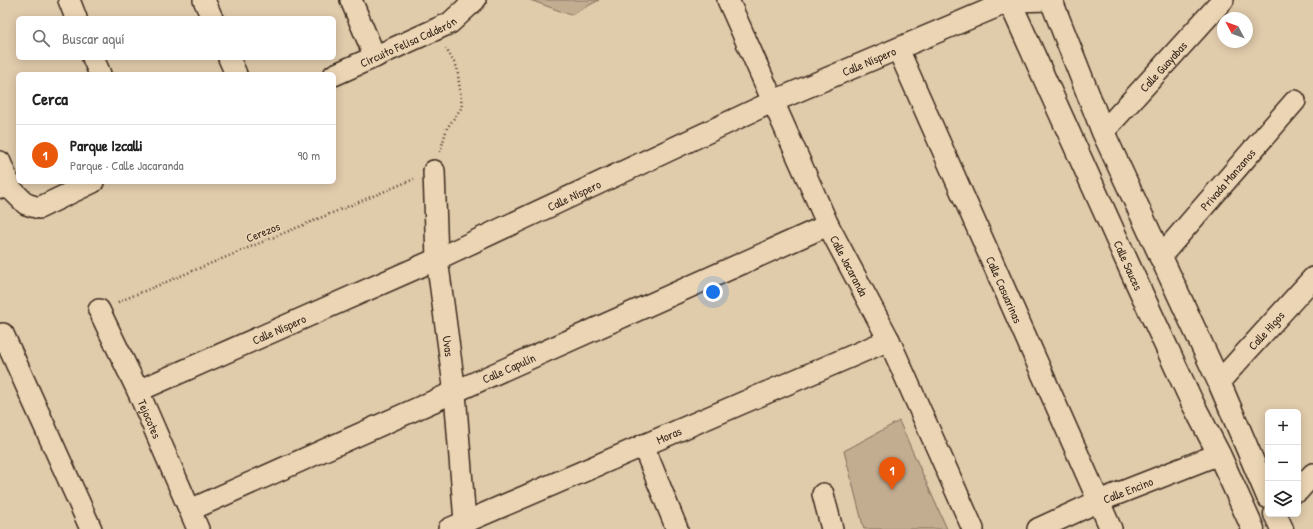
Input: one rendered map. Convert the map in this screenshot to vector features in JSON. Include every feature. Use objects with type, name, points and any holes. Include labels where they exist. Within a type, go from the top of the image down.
[{"type":"street","points":[[69,0],[75,16]]},
{"type":"street","points":[[204,0],[211,16]]},
{"type":"street","points":[[351,0],[375,57]]},
{"type":"street","name":"Circuito Felisa Calderón","points":[[336,73],[450,23],[475,0]]},
{"type":"street","name":"Calle Jacaranda","points":[[728,0],[828,225],[889,340],[972,529]]},
{"type":"street","points":[[1010,0],[1051,0],[1103,132],[1219,382],[1265,489]]},
{"type":"street","name":"Calle Níspero","points":[[138,391],[437,259],[774,102],[1010,0]]},
{"type":"street","name":"Calle Sauces","points":[[1010,0],[1134,277],[1192,402],[1219,454],[1253,529]]},
{"type":"street","name":"Calle Guayabas","points":[[1103,132],[1223,0]]},
{"type":"street","name":"Calle Casuarinas","points":[[898,49],[1111,529]]},
{"type":"street","points":[[94,60],[99,72]]},
{"type":"street","points":[[230,60],[235,72]]},
{"type":"street","name":"Privada Manzanos","points":[[1160,257],[1295,101]]},
{"type":"street","points":[[0,162],[6,188],[26,204],[39,208],[89,184]]},
{"type":"street","name":"Uvas","points":[[434,171],[437,259],[455,393],[457,526]]},
{"type":"street","name":"Calle Capulín","points":[[194,520],[455,393],[828,225]]},
{"type":"street","name":"Calle Higos","points":[[1219,382],[1313,278]]},
{"type":"street","name":"Tejocotes","points":[[99,310],[138,391],[194,520]]},
{"type":"street","points":[[3,334],[91,529]]},
{"type":"street","name":"Moras","points":[[457,526],[889,340]]},
{"type":"street","points":[[643,445],[677,529]]},
{"type":"street","name":"Calle Encino","points":[[1038,529],[1099,501],[1219,454]]},
{"type":"street","points":[[1301,488],[1313,474]]},
{"type":"street","points":[[823,494],[832,529]]},
{"type":"path","points":[[434,171],[447,128],[462,107],[456,67],[435,30]]},
{"type":"path","name":"Cerezos","points":[[99,310],[434,171]]},
{"type":"shaded area","points":[[530,0],[599,0],[571,15]]},
{"type":"shaded area","points":[[899,421],[947,529],[864,529],[844,451]]},
{"type":"place","name":"Parque Izcalli","points":[[892,490]]}]
